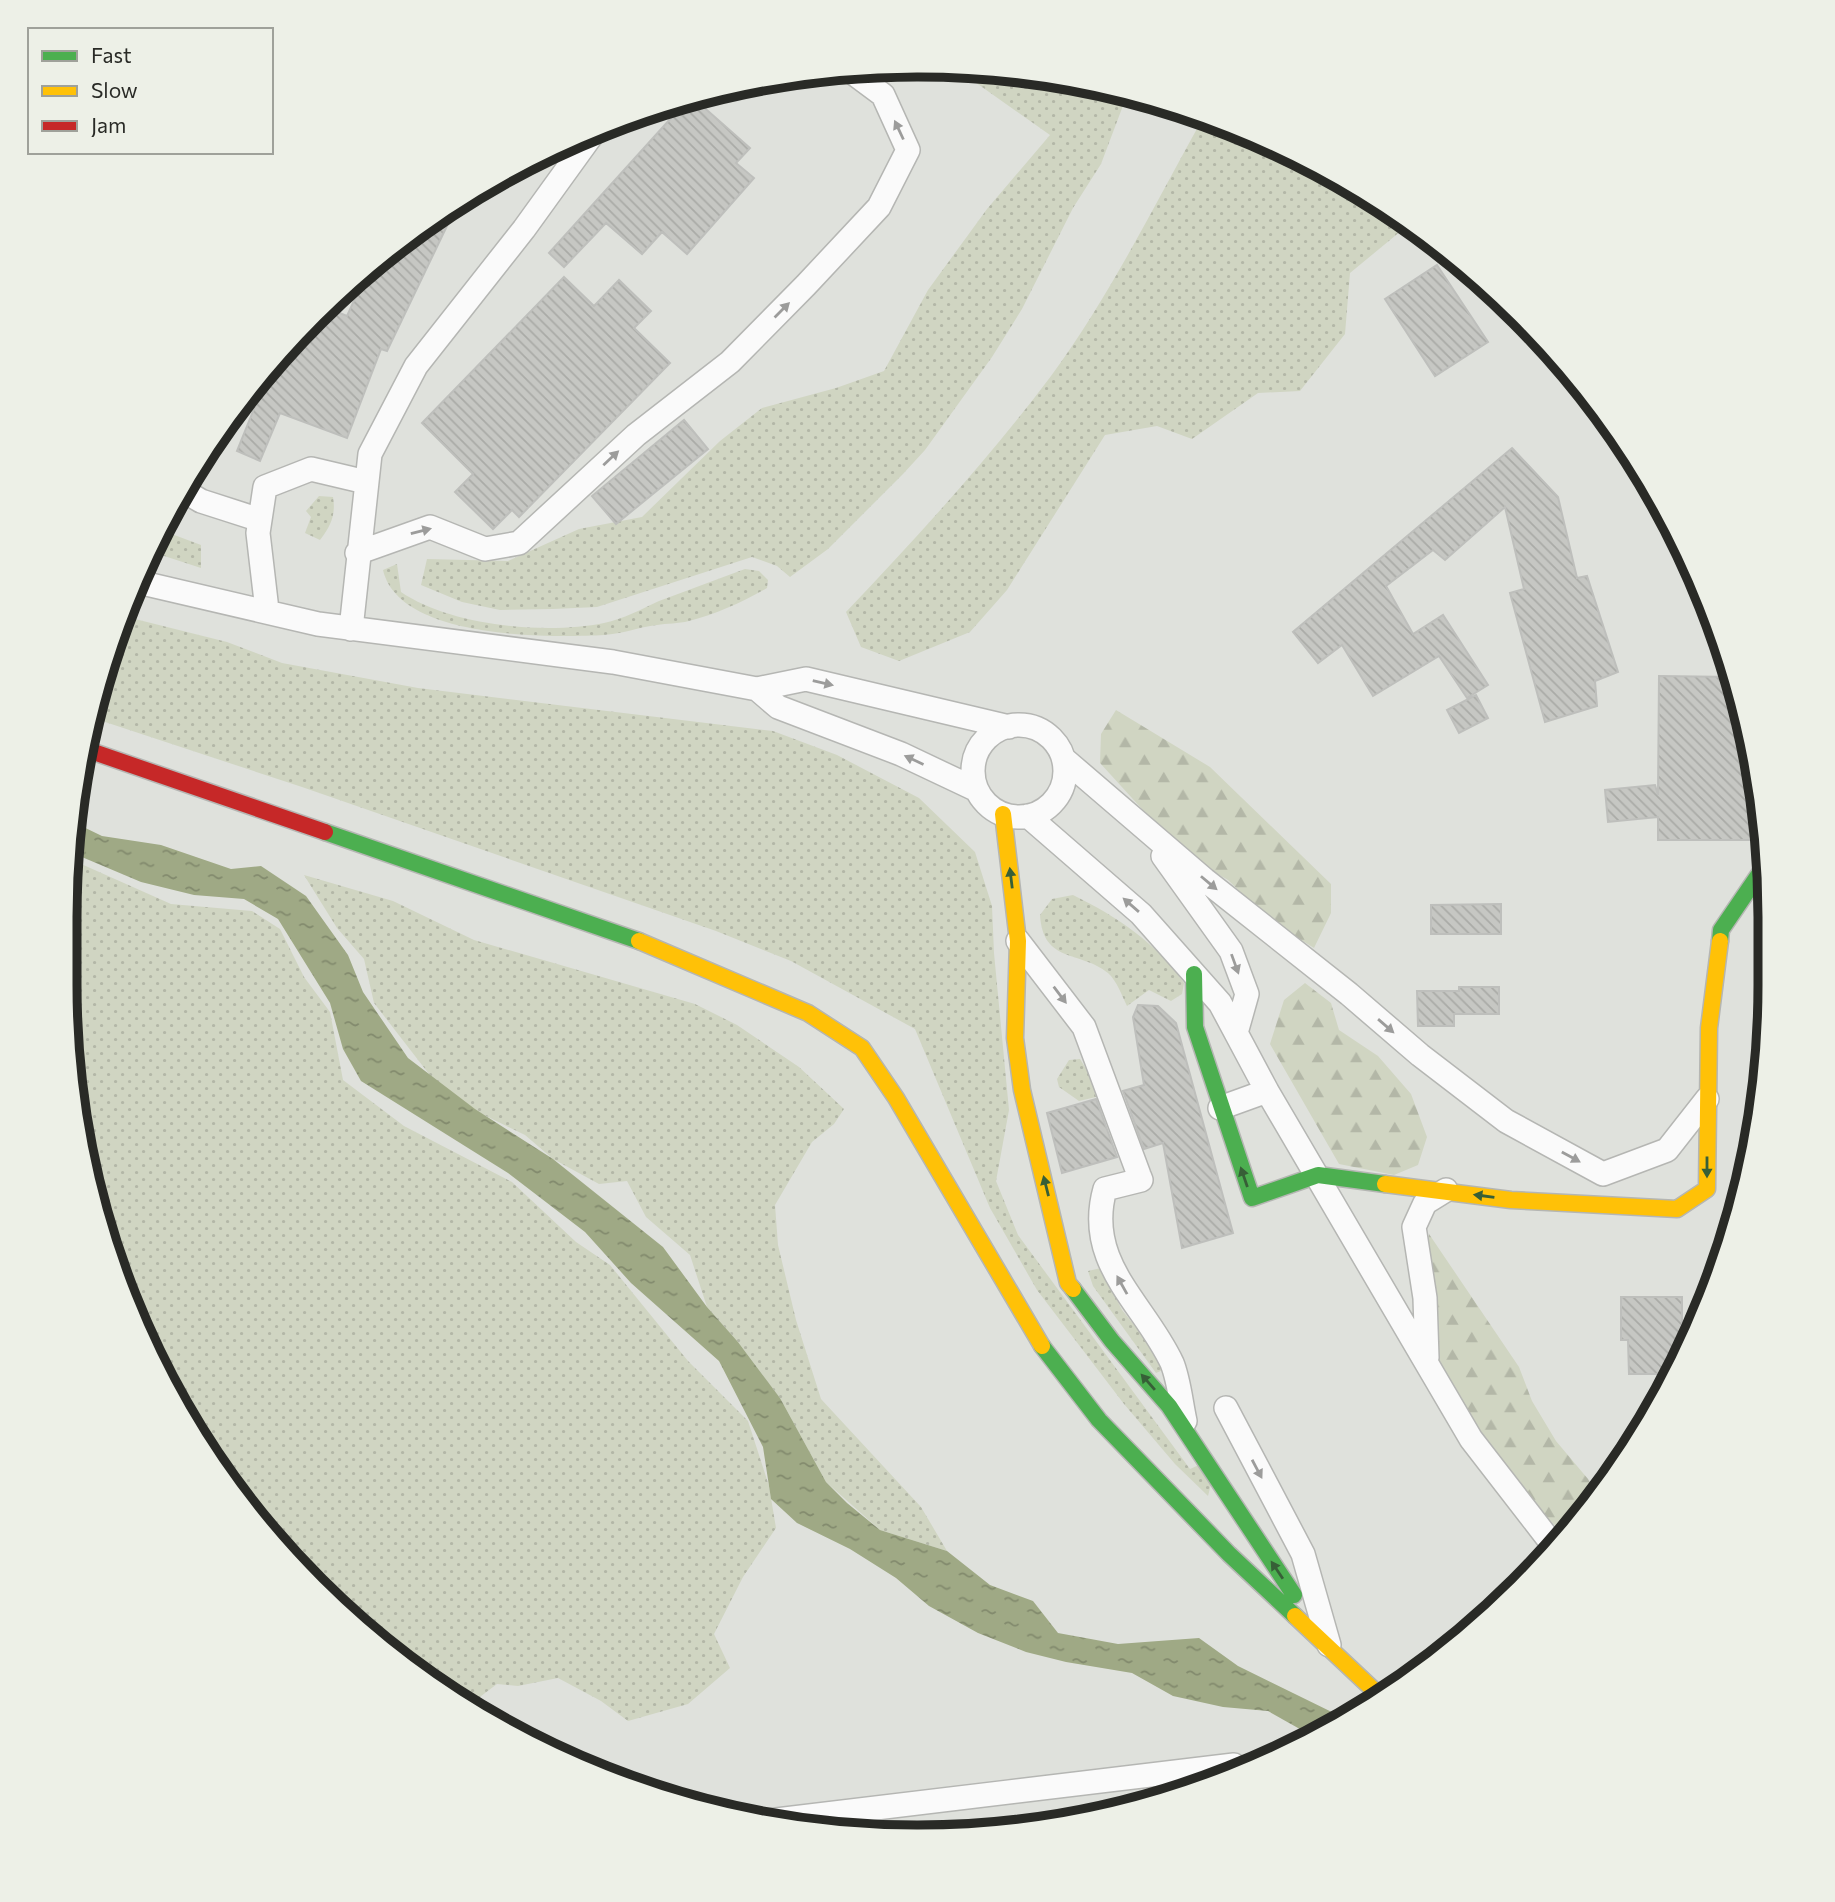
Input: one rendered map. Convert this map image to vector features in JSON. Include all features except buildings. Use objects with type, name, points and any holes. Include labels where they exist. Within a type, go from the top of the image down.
[{"type":"street","points":[[357,553],[430,527],[485,548],[519,544],[636,435],[730,362],[879,207],[908,150],[883,95],[862,79]]},
{"type":"street","points":[[351,629],[357,553],[370,454],[416,366],[524,229],[583,147]]},
{"type":"street","points":[[267,610],[258,534],[265,487],[311,469],[366,482]]},
{"type":"street","points":[[191,495],[201,501],[260,520]]},
{"type":"street","points":[[147,584],[351,629],[612,662],[757,689],[806,679],[1009,727],[1033,727],[1046,734],[1064,759],[1104,794],[1420,1055],[1496,1113],[1603,1174],[1667,1150],[1707,1099]]},
{"type":"street","points":[[757,689],[778,707],[901,754],[975,789]]},
{"type":"street","points":[[1009,727],[990,735],[980,747],[972,775],[975,789],[984,802],[1003,814],[1028,816],[1053,803],[1061,790],[1065,774],[1064,759]]},
{"type":"street","points":[[93,752],[653,946],[808,1013],[862,1048],[896,1098],[1035,1337],[1099,1420],[1229,1555],[1373,1690]]},
{"type":"street","points":[[1104,794],[1158,849],[1231,951],[1247,995],[1236,1034]]},
{"type":"street","points":[[1003,814],[1018,941],[1015,1038],[1022,1090],[1069,1283],[1112,1341],[1169,1406],[1329,1647]]},
{"type":"street","points":[[1028,816],[1141,914],[1220,1003],[1267,1091],[1471,1438],[1549,1539]]},
{"type":"street","points":[[1194,974],[1195,1027],[1252,1198],[1318,1175],[1523,1201],[1677,1209],[1707,1189],[1709,1028],[1721,930],[1757,878]]},
{"type":"street","points":[[1018,941],[1084,1027],[1141,1180],[1105,1189],[1098,1213],[1106,1256],[1172,1364],[1187,1435]]},
{"type":"street","points":[[1201,1047],[1236,1034]]},
{"type":"street","points":[[1220,1108],[1267,1091]]},
{"type":"street","points":[[1427,1363],[1425,1298],[1414,1227],[1425,1203],[1446,1190]]},
{"type":"street","points":[[1226,1408],[1303,1554],[1329,1647]]},
{"type":"street","points":[[802,1817],[1226,1766]]},
{"type":"green space","points":[[971,79],[1027,84],[1124,103],[1101,164],[1073,208],[1022,309],[992,357],[925,450],[903,474],[828,549],[790,577],[777,566],[752,557],[597,607],[553,609],[500,610],[462,602],[421,585],[427,559],[508,561],[579,529],[642,517],[720,441],[762,408],[836,388],[884,371],[928,290],[987,209],[1050,135]]},
{"type":"green space","points":[[1199,126],[1289,164],[1338,190],[1401,231],[1350,273],[1345,334],[1300,391],[1258,393],[1192,439],[1157,426],[1105,435],[1007,590],[970,632],[899,661],[861,647],[846,612],[952,497],[1003,438],[1051,376],[1093,314]]},
{"type":"green space","points":[[319,496],[333,497],[334,503],[332,520],[320,540],[305,533],[311,517],[306,511]]},
{"type":"green space","points":[[171,534],[201,545],[201,568],[160,555]]},
{"type":"green space","points":[[397,564],[401,592],[422,604],[472,620],[527,627],[581,627],[611,621],[745,569],[759,571],[768,580],[767,588],[748,598],[689,621],[611,634],[548,636],[478,630],[445,622],[416,610],[395,593],[383,570]]},
{"type":"green space","points":[[133,618],[227,642],[282,663],[418,688],[773,731],[837,755],[919,798],[975,852],[992,906],[1009,1110],[996,1181],[1018,1235],[1190,1469],[1199,1465],[1211,1484],[1208,1496],[1175,1464],[1124,1404],[1037,1290],[990,1208],[915,1029],[791,961],[716,931],[302,787],[101,721]]},
{"type":"green space","points":[[1116,710],[1210,767],[1331,884],[1331,913],[1314,948],[1269,920],[1228,880],[1183,854],[1100,763],[1101,734]]},
{"type":"green space","points":[[79,863],[171,904],[252,911],[280,929],[304,977],[330,1012],[343,1080],[404,1126],[512,1182],[576,1242],[610,1265],[688,1361],[748,1421],[769,1486],[776,1528],[743,1577],[714,1634],[730,1668],[688,1704],[628,1721],[601,1701],[558,1678],[518,1686],[497,1684],[477,1699],[406,1651],[323,1579],[251,1496],[190,1405],[164,1356],[122,1255],[93,1148],[79,1039]]},
{"type":"green space","points":[[304,875],[393,901],[474,940],[695,1004],[737,1025],[799,1067],[844,1109],[834,1124],[812,1142],[775,1205],[778,1245],[796,1320],[821,1399],[921,1507],[947,1551],[880,1530],[826,1482],[780,1398],[738,1342],[707,1307],[690,1255],[646,1217],[627,1181],[599,1184],[553,1159],[525,1135],[482,1114],[439,1087],[374,1003],[364,959],[337,928]]},
{"type":"green space","points":[[1073,895],[1105,912],[1148,943],[1184,983],[1182,994],[1171,1001],[1149,990],[1127,1006],[1117,984],[1108,973],[1055,949],[1043,931],[1040,915],[1052,899]]},
{"type":"green space","points":[[1305,983],[1331,1003],[1339,1030],[1378,1056],[1411,1094],[1427,1137],[1418,1165],[1394,1175],[1339,1164],[1270,1044],[1284,1000]]},
{"type":"green space","points":[[1080,1059],[1091,1077],[1096,1097],[1079,1101],[1059,1087],[1057,1079],[1069,1060]]},
{"type":"green space","points":[[1429,1234],[1519,1367],[1532,1401],[1556,1441],[1592,1485],[1559,1527],[1527,1500],[1469,1420],[1440,1369],[1427,1245]]},
{"type":"green space","points":[[1101,1268],[1122,1310],[1165,1363],[1163,1370],[1156,1373],[1093,1286],[1088,1271]]},
{"type":"water","points":[[82,826],[102,836],[161,845],[231,869],[261,866],[306,896],[348,955],[363,992],[408,1058],[475,1109],[553,1159],[663,1247],[780,1398],[826,1482],[880,1530],[947,1551],[990,1585],[1033,1601],[1058,1633],[1118,1644],[1199,1638],[1238,1666],[1335,1714],[1303,1731],[1268,1711],[1223,1707],[1173,1696],[1132,1673],[1026,1652],[978,1633],[929,1606],[896,1578],[850,1549],[797,1523],[771,1499],[763,1447],[719,1361],[631,1283],[585,1232],[508,1173],[361,1081],[343,1049],[330,1003],[278,919],[244,899],[194,895],[141,882],[80,856]]},
{"type":"traffic: fast","points":[[325,832],[639,941]]},
{"type":"traffic: fast","points":[[1720,941],[1721,930],[1757,878]]},
{"type":"traffic: fast","points":[[1194,974],[1195,1027],[1252,1198],[1318,1175],[1385,1184]]},
{"type":"traffic: fast","points":[[1073,1289],[1112,1341],[1169,1406],[1294,1595]]},
{"type":"traffic: fast","points":[[1042,1346],[1099,1420],[1229,1554],[1295,1616]]},
{"type":"traffic: slow","points":[[1003,814],[1018,941],[1015,1038],[1022,1090],[1068,1283],[1073,1289]]},
{"type":"traffic: slow","points":[[639,941],[808,1013],[862,1048],[896,1098],[1042,1346]]},
{"type":"traffic: slow","points":[[1385,1184],[1511,1200],[1677,1209],[1707,1189],[1709,1028],[1720,941]]},
{"type":"traffic: slow","points":[[1295,1616],[1373,1690]]},
{"type":"traffic: jam","points":[[93,752],[325,832]]}]
